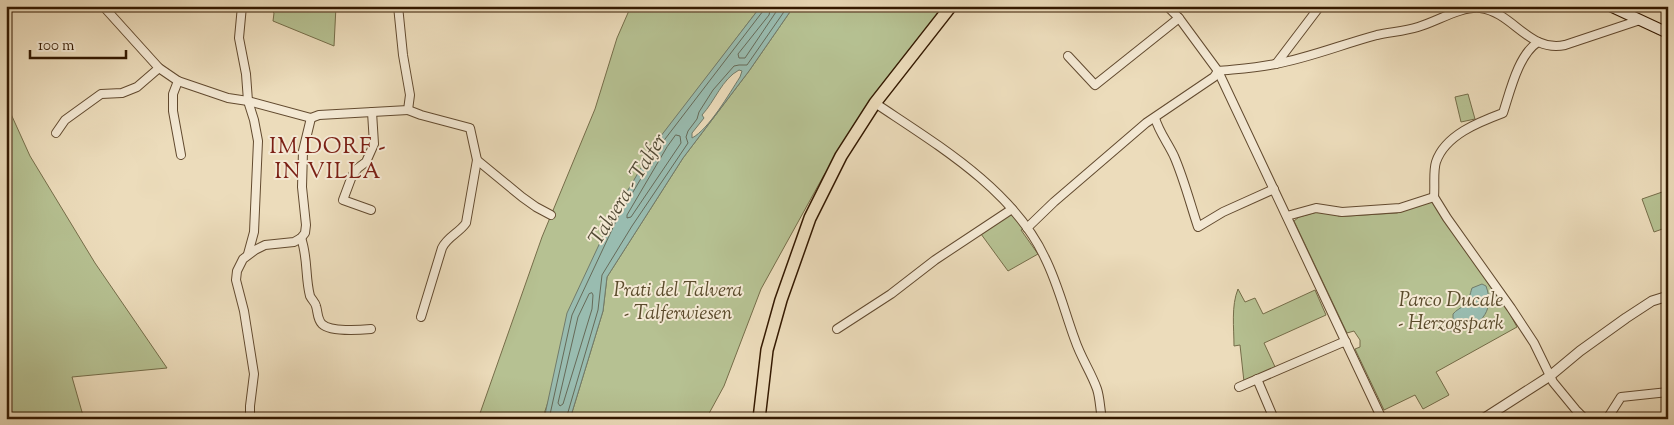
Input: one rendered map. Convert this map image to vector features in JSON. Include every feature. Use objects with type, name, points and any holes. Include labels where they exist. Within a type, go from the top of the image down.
[{"type":"main road","points":[[759,419],[767,350],[781,300],[810,218],[841,156],[875,103],[951,6]]},
{"type":"main road","points":[[1610,6],[1667,32]]},
{"type":"street","points":[[103,6],[159,68],[178,81],[228,98],[248,101],[311,118],[319,114],[408,110],[470,128],[477,160],[466,223],[445,241],[421,316]]},
{"type":"street","points":[[242,6],[239,38],[246,74],[248,101],[258,141],[254,232],[248,254]]},
{"type":"street","points":[[398,6],[403,55],[410,95],[408,110]]},
{"type":"street","points":[[1167,6],[1179,18],[1218,71],[1382,419]]},
{"type":"street","points":[[1276,64],[1320,6]]},
{"type":"street","points":[[1027,228],[1110,152],[1146,123],[1211,79],[1218,71],[1276,64],[1379,35],[1418,27],[1449,15],[1480,8],[1496,13],[1544,45],[1558,46],[1640,20]]},
{"type":"street","points":[[1068,56],[1095,85],[1179,18]]},
{"type":"street","points":[[1538,42],[1528,51],[1514,78],[1503,113],[1483,121],[1455,137],[1446,145],[1436,162],[1434,197],[1512,308],[1562,394],[1585,419]]},
{"type":"street","points":[[56,133],[66,120],[101,94],[122,93],[137,87],[159,68]]},
{"type":"street","points":[[178,81],[173,94],[181,154]]},
{"type":"street","points":[[875,103],[971,170],[1012,209],[1027,228],[1046,258],[1081,358],[1097,389],[1102,419]]},
{"type":"street","points":[[371,210],[343,200],[352,176],[366,162],[374,144],[372,112]]},
{"type":"street","points":[[250,419],[254,374],[244,311],[236,280],[237,271],[248,254],[265,245],[294,242],[302,238],[305,233],[306,225],[302,186],[303,151],[311,118]]},
{"type":"street","points":[[1155,118],[1158,129],[1173,153],[1179,168],[1198,227],[1223,212],[1274,189]]},
{"type":"street","points":[[477,160],[522,197],[551,215]]},
{"type":"street","points":[[1287,216],[1316,208],[1342,212],[1400,208],[1434,197]]},
{"type":"street","points":[[837,329],[891,294],[935,260],[1012,209]]},
{"type":"street","points":[[254,232],[258,240],[265,245]]},
{"type":"street","points":[[302,238],[306,251],[311,298],[316,304],[318,318],[321,323],[327,328],[372,329]]},
{"type":"street","points":[[1483,419],[1550,376],[1580,350],[1652,301],[1668,296]]},
{"type":"street","points":[[1239,387],[1346,342]]},
{"type":"street","points":[[1257,379],[1274,419]]},
{"type":"street","points":[[1607,419],[1621,397],[1668,392]]},
{"type":"green space","points":[[267,6],[336,6],[334,46],[273,21],[274,13]]},
{"type":"green space","name":"Prati del Talvera - Talferwiesen","points":[[631,6],[761,6],[658,141],[612,217],[545,411],[544,419],[478,419],[542,237],[595,109],[617,38]]},
{"type":"green space","name":"Prati del Talvera - Talferwiesen","points":[[794,6],[949,6],[824,175],[761,289],[724,386],[706,419],[570,419],[603,311],[607,277],[683,158],[749,71]]},
{"type":"green space","points":[[1468,94],[1475,119],[1461,122],[1455,97]]},
{"type":"green space","points":[[6,103],[30,156],[95,263],[167,368],[72,377],[84,419],[6,419]]},
{"type":"green space","points":[[1668,190],[1668,227],[1654,232],[1642,199]]},
{"type":"green space","name":"Parco Ducale - Herzogspark","points":[[1433,201],[1443,215],[1442,218],[1504,303],[1517,327],[1436,372],[1449,395],[1423,409],[1415,395],[1384,410],[1355,349],[1360,347],[1360,340],[1354,331],[1347,333],[1294,221],[1299,217],[1317,212],[1333,212],[1338,216],[1397,213]]},
{"type":"green space","points":[[1012,213],[1023,229],[1021,230],[1038,254],[1008,271],[981,234]]},
{"type":"green space","points":[[1238,289],[1245,302],[1255,298],[1263,314],[1315,290],[1326,315],[1264,343],[1276,369],[1244,382],[1240,345],[1234,346],[1234,310]]},
{"type":"water","points":[[761,6],[794,6],[749,71],[683,158],[607,277],[603,311],[570,419],[544,419],[567,313],[612,217],[657,141]],"holes":[[[739,70],[742,71],[712,119],[692,138],[692,133],[704,118],[702,115],[723,85],[733,74]]]},
{"type":"water","points":[[1482,284],[1486,286],[1489,304],[1483,318],[1462,330],[1453,332],[1449,330],[1455,311],[1467,302],[1472,288]]},
{"type":"district","name":"IM DORF - IN VILLA","points":[[328,158]]},
{"type":"water label","name":"Talvera - Talfer","points":[[627,189]]}]
